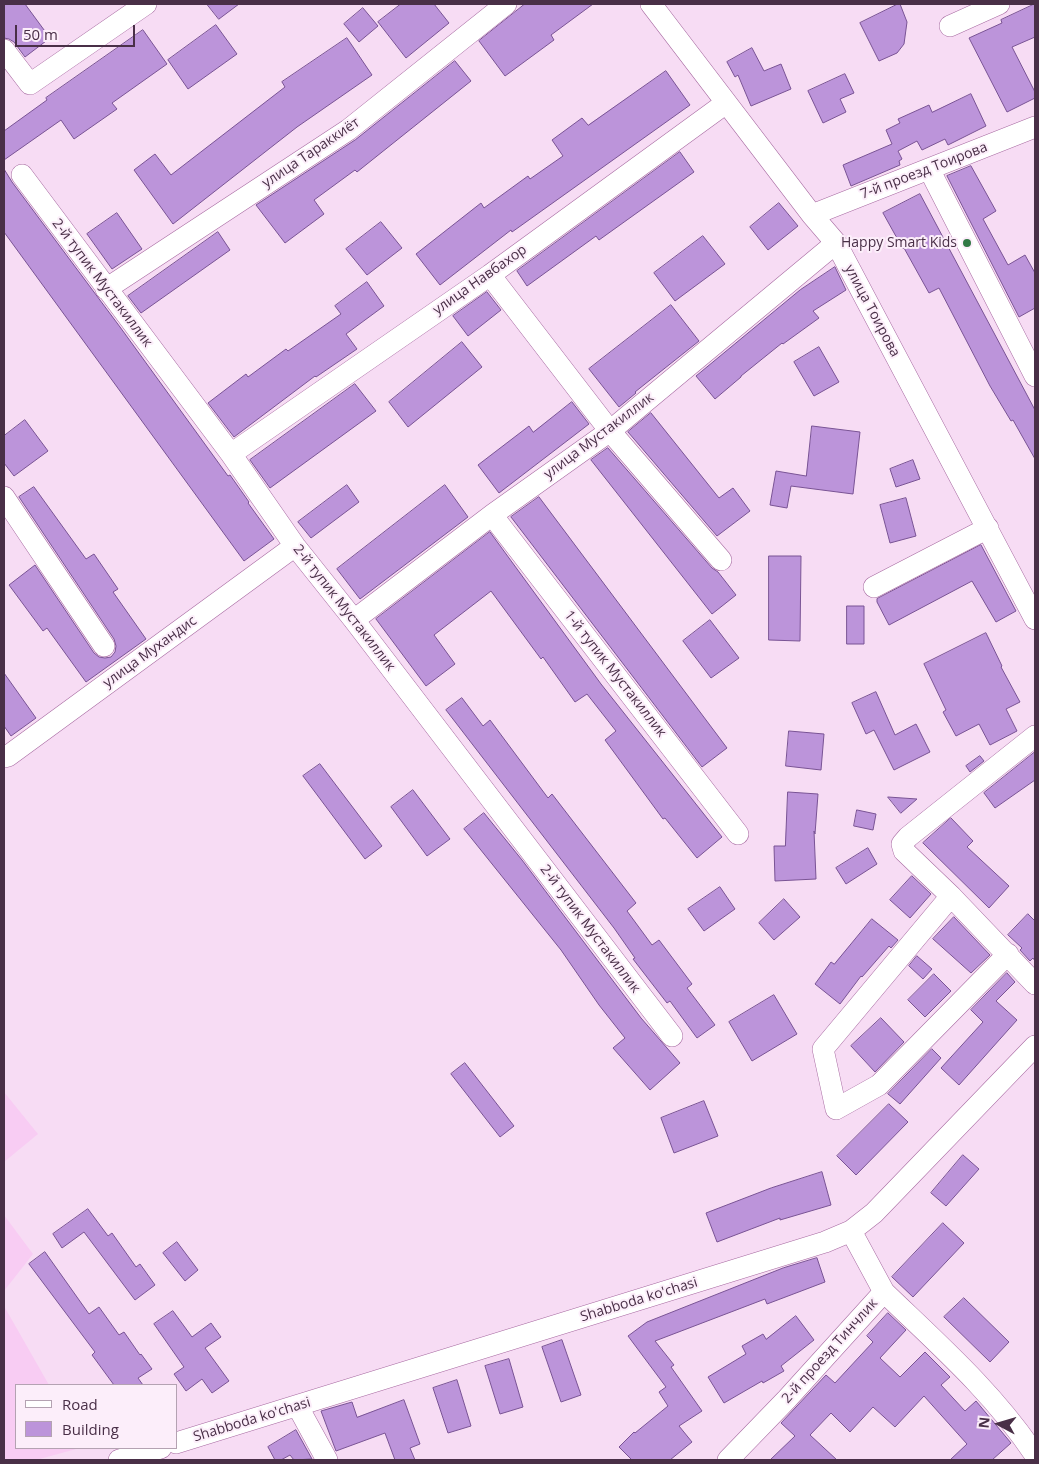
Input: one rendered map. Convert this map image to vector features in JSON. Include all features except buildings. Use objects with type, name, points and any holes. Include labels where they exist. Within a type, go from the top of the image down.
[{"type":"street","points":[[4,50],[30,84],[146,4]]},
{"type":"street","name":"улица Тараккиёт","points":[[106,289],[348,130],[506,4]]},
{"type":"street","name":"улица Тоирова","points":[[651,4],[812,215],[836,243],[1035,619]]},
{"type":"street","points":[[950,26],[999,4]]},
{"type":"street","name":"улица Навбахор","points":[[231,454],[490,274],[726,103]]},
{"type":"street","name":"7-й проезд Тоирова","points":[[812,215],[1035,127]]},
{"type":"street","points":[[929,169],[1035,376]]},
{"type":"street","name":"2-й тупик Мустакиллик","points":[[22,176],[231,454],[295,546],[354,620],[672,1036]]},
{"type":"street","name":"улица Мустакиллик","points":[[354,620],[492,515],[610,431],[836,243]]},
{"type":"street","points":[[490,274],[610,431],[721,560]]},
{"type":"street","points":[[4,498],[104,646]]},
{"type":"street","name":"1-й тупик Мустакиллик","points":[[492,515],[738,834]]},
{"type":"street","points":[[874,587],[988,528]]},
{"type":"street","name":"улица Мухандис","points":[[4,756],[8,756],[295,546]]},
{"type":"street","points":[[1035,736],[908,837],[902,844],[904,851],[951,896],[1035,984]]},
{"type":"street","points":[[951,896],[823,1049],[836,1109],[878,1085],[1008,954]]},
{"type":"street","name":"Shabboda ko'chasi","points":[[178,1442],[825,1242],[851,1231],[874,1213],[1035,1046]]},
{"type":"street","name":"2-й проезд Тинчлик","points":[[728,1460],[787,1400],[884,1292],[851,1231]]},
{"type":"street","points":[[884,1292],[962,1367],[1022,1434],[1035,1455]]},
{"type":"street","points":[[298,1406],[328,1460]]},
{"type":"street","points":[[119,1460],[158,1449]]},
{"type":"shaded area","points":[[4,1092],[38,1134],[4,1162]]},
{"type":"shaded area","points":[[4,1215],[33,1254],[4,1291]]},
{"type":"shaded area","points":[[4,1306],[48,1384],[15,1384],[15,1449],[76,1449],[36,1460],[4,1460]]},
{"type":"place","name":"Happy Smart Kids","points":[[967,243]]}]
